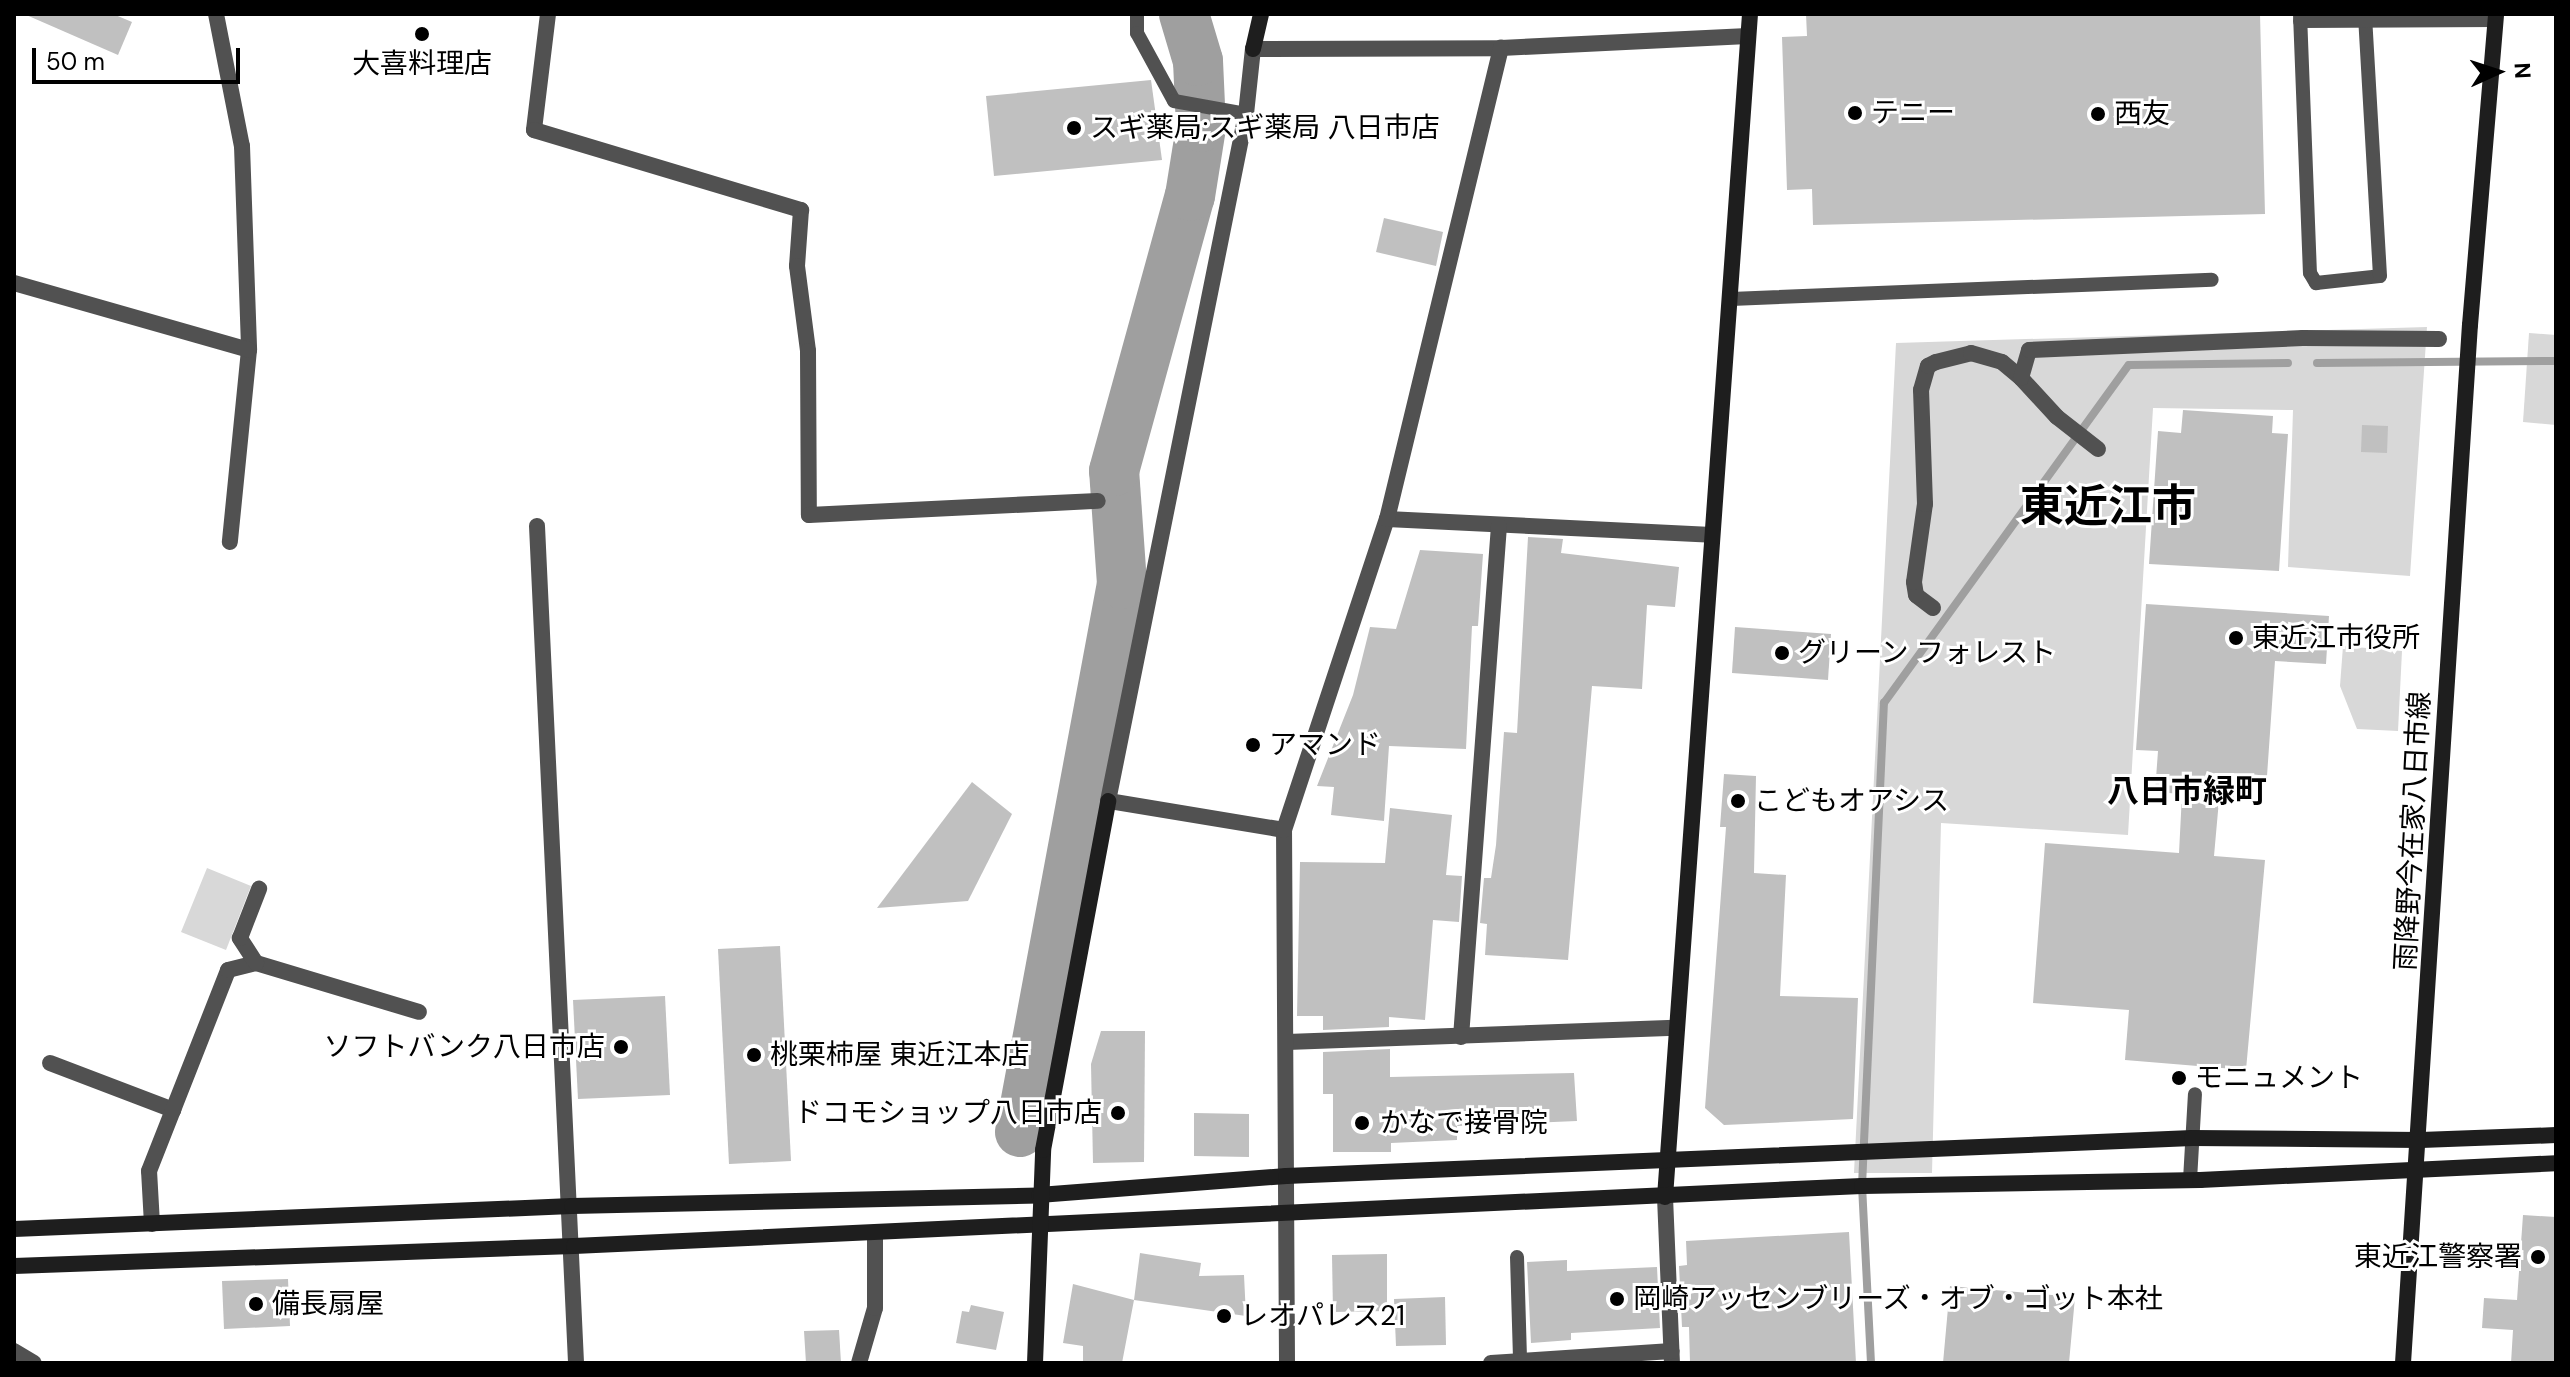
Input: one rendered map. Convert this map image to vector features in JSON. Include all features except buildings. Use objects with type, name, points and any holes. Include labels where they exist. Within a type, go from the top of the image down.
[{"type":"street","points":[[216,14],[242,146],[249,350],[230,542]]},
{"type":"street","points":[[548,14],[534,130],[801,210],[797,266],[808,351],[809,515],[1098,501]]},
{"type":"street","points":[[1035,1363],[1039,1195],[1108,801],[1246,114],[1253,49],[1261,14]]},
{"type":"street","points":[[1491,1363],[1672,1357],[1665,1197],[1667,1159],[1750,14]]},
{"type":"street","name":"雨降野今在家八日市線","points":[[2403,1363],[2421,1140],[2470,325],[2496,17]]},
{"type":"street","points":[[1253,49],[1501,48],[1748,36]]},
{"type":"street","points":[[1287,1363],[1284,830],[1387,519],[1501,48]]},
{"type":"street","points":[[14,283],[249,350]]},
{"type":"street","points":[[2021,378],[2029,350],[2303,338],[2439,339]]},
{"type":"street","points":[[1933,608],[1916,595],[1925,504],[1921,390],[1928,366],[1971,353],[2002,362],[2057,417],[2098,449]]},
{"type":"street","points":[[1387,519],[1712,535]]},
{"type":"street","points":[[537,526],[574,1246],[576,1363]]},
{"type":"street","points":[[1461,1037],[1499,526]]},
{"type":"street","points":[[1108,801],[1284,830]]},
{"type":"street","points":[[256,963],[240,938],[259,889]]},
{"type":"street","points":[[152,1224],[149,1171],[228,970],[256,963],[419,1012]]},
{"type":"street","points":[[1287,1042],[1675,1028]]},
{"type":"street","points":[[50,1063],[173,1110]]},
{"type":"street","points":[[14,1229],[572,1206],[1039,1195],[1286,1176],[2192,1138],[2421,1140],[2556,1135]]},
{"type":"street","points":[[14,1266],[875,1233],[1862,1186],[2190,1180],[2556,1163]]},
{"type":"street","points":[[859,1363],[875,1308],[875,1233]]},
{"type":"street","points":[[14,1351],[34,1363]]},
{"type":"lane","points":[[1137,14],[1137,33],[1174,101],[1246,114]]},
{"type":"lane","points":[[2365,18],[2380,276],[2316,283],[2310,273],[2300,17],[2496,17]]},
{"type":"lane","points":[[1731,299],[2212,280]]},
{"type":"lane","points":[[2190,1180],[2195,1094]]},
{"type":"lane","points":[[1517,1257],[1520,1361]]},
{"type":"shaded area","points":[[2427,327],[2410,576],[2288,567],[2293,410],[2153,408],[2128,835],[1941,823],[1932,1173],[1854,1173],[1896,343]]},
{"type":"shaded area","points":[[2529,333],[2556,335],[2556,425],[2523,422]]},
{"type":"shaded area","points":[[2343,646],[2402,651],[2398,731],[2357,729],[2340,686]]},
{"type":"shaded area","points":[[207,868],[251,886],[226,950],[181,932]]},
{"type":"waterway","points":[[1020,1132],[1122,584],[1114,471],[1190,196],[1201,127],[1198,61],[1184,14]]},
{"type":"waterway","points":[[2317,363],[2556,361]]},
{"type":"waterway","points":[[1871,1363],[1862,1186],[1884,703],[2129,365],[2288,363]]},
{"type":"place","name":"大喜料理店","points":[[422,34]]},
{"type":"place","name":"テニー","points":[[1855,113]]},
{"type":"place","name":"西友","points":[[2098,114]]},
{"type":"place","name":"スギ薬局;スギ薬局 八日市店","points":[[1074,128]]},
{"type":"place","name":"東近江市役所","points":[[2236,638]]},
{"type":"place","name":"グリーン フォレスト","points":[[1782,653]]},
{"type":"place","name":"アマンド","points":[[1253,745]]},
{"type":"place","name":"こどもオアシス","points":[[1738,801]]},
{"type":"place","name":"ソフトバンク八日市店","points":[[621,1047]]},
{"type":"place","name":"桃栗柿屋 東近江本店","points":[[754,1055]]},
{"type":"place","name":"モニュメント","points":[[2179,1078]]},
{"type":"place","name":"ドコモショップ八日市店","points":[[1118,1113]]},
{"type":"place","name":"かなで接骨院","points":[[1362,1123]]},
{"type":"place","name":"東近江警察署","points":[[2538,1257]]},
{"type":"place","name":"岡崎アッセンブリーズ・オブ・ゴット本社","points":[[1617,1299]]},
{"type":"place","name":"備長扇屋","points":[[256,1304]]},
{"type":"place","name":"レオパレス21","points":[[1224,1316]]},
{"type":"district","name":"東近江市","points":[[2108,506]]},
{"type":"district","name":"八日市緑町","points":[[2187,791]]}]
